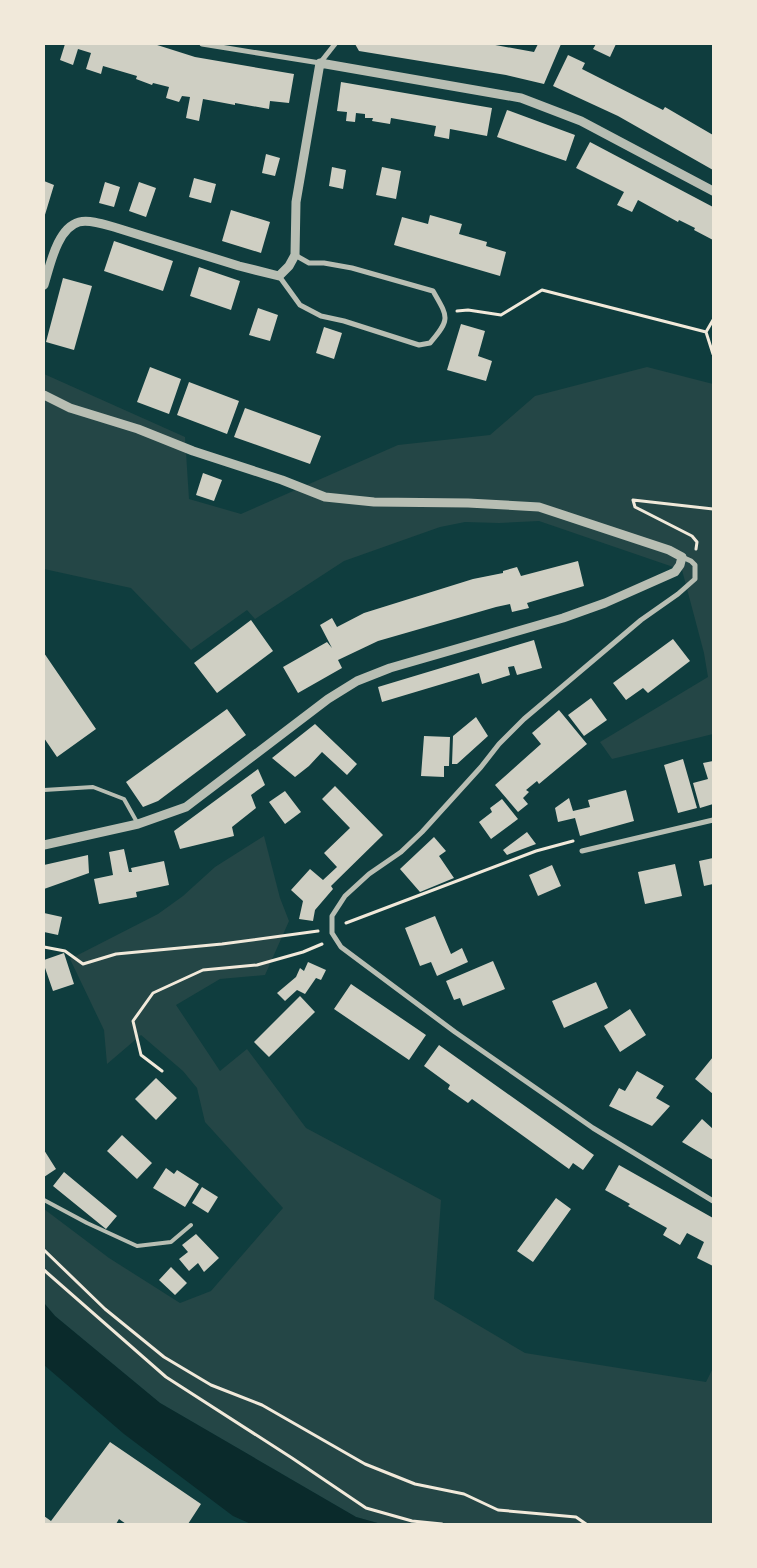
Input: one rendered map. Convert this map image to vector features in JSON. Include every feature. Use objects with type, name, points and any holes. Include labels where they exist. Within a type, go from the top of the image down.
[{"type":"street","points":[[202,44],[521,98],[582,120],[713,191]]},
{"type":"street","points":[[278,276],[289,266],[295,255],[296,202],[320,63],[335,44]]},
{"type":"street","points":[[44,285],[57,244],[70,226],[80,222],[97,222],[239,266],[278,276],[300,305],[321,316],[344,321],[419,344],[430,343],[445,323],[446,312],[434,291],[352,268],[324,262],[309,263],[295,255]]},
{"type":"street","points":[[44,395],[70,408],[138,429],[194,451],[282,480],[325,497],[374,502],[468,503],[539,507],[669,550],[695,565],[695,579],[678,594],[641,620],[518,725],[422,832],[401,852],[369,874],[345,896],[332,916],[332,929],[334,938],[341,947],[455,1032],[593,1128],[713,1201]]},
{"type":"street","points":[[44,844],[138,824],[186,807],[328,699],[357,681],[390,668],[563,618],[605,603],[675,572],[687,559]]},
{"type":"street","points":[[582,851],[713,820]]},
{"type":"lane","points":[[44,790],[93,787],[124,799],[138,824]]},
{"type":"lane","points":[[44,1200],[87,1223],[137,1246],[171,1242],[191,1225]]},
{"type":"path","points":[[446,312],[468,310],[501,315],[542,290],[706,332]]},
{"type":"path","points":[[713,320],[706,332],[713,354]]},
{"type":"path","points":[[687,559],[696,551],[696,542],[692,536],[635,507],[633,500],[713,509]]},
{"type":"path","points":[[44,947],[65,951],[82,964],[116,954],[222,944],[332,929],[536,851],[576,840],[582,851]]},
{"type":"path","points":[[162,1072],[141,1055],[133,1021],[153,993],[202,970],[257,965],[303,952],[334,938]]},
{"type":"path","points":[[44,1250],[105,1309],[164,1356],[212,1385],[262,1405],[365,1464],[415,1484],[464,1494],[498,1510],[576,1517],[586,1524]]},
{"type":"path","points":[[44,1270],[166,1378],[292,1458],[366,1508],[412,1521],[442,1524]]},
{"type":"shaded area","points":[[647,367],[713,384],[713,734],[612,759],[600,742],[708,677],[704,653],[682,570],[539,521],[465,522],[440,527],[344,561],[255,619],[247,610],[191,650],[131,588],[44,569],[44,374],[185,437],[189,499],[241,514],[398,445],[490,435],[535,396]]},
{"type":"shaded area","points":[[264,836],[280,898],[289,921],[265,975],[220,979],[176,1005],[220,1071],[247,1049],[306,1128],[441,1200],[434,1299],[525,1353],[706,1382],[713,1368],[713,1524],[381,1524],[356,1517],[160,1403],[55,1316],[44,1303],[44,1209],[109,1258],[180,1303],[211,1291],[283,1208],[205,1122],[197,1088],[183,1071],[141,1035],[107,1064],[104,1030],[70,959],[158,914],[183,896],[215,867]]},
{"type":"shaded area","points":[[44,1303],[55,1316],[160,1403],[356,1517],[381,1524],[251,1524],[233,1516],[124,1434],[44,1365]]},
{"type":"building","points":[[65,44],[154,44],[195,57],[294,74],[289,103],[270,101],[269,109],[203,99],[199,121],[186,118],[190,97],[182,96],[179,102],[166,98],[169,87],[153,83],[152,85],[136,79],[137,76],[103,66],[101,74],[86,69],[91,53],[78,49],[73,65],[60,60]]},
{"type":"building","points":[[355,44],[490,44],[534,52],[538,44],[561,44],[544,84],[506,75],[359,51]]},
{"type":"building","points":[[596,44],[616,44],[610,57],[593,49]]},
{"type":"building","points":[[568,55],[585,63],[582,69],[663,110],[665,107],[713,135],[713,170],[618,116],[553,86]]},
{"type":"building","points":[[341,82],[492,108],[487,136],[450,129],[449,139],[434,136],[436,126],[391,118],[390,124],[372,121],[373,118],[365,118],[365,114],[356,113],[355,122],[346,121],[347,112],[337,111]]},
{"type":"building","points":[[507,110],[575,135],[566,161],[497,137]]},
{"type":"building","points":[[590,142],[713,207],[713,240],[694,230],[695,228],[679,220],[678,222],[638,200],[632,212],[617,205],[624,192],[576,168]]},
{"type":"building","points":[[266,154],[280,158],[275,176],[262,173]]},
{"type":"building","points":[[332,167],[346,170],[343,189],[329,186]]},
{"type":"building","points":[[382,167],[401,171],[396,199],[376,195]]},
{"type":"building","points":[[194,178],[216,184],[211,203],[189,197]]},
{"type":"building","points":[[44,181],[54,185],[44,218]]},
{"type":"building","points":[[105,182],[120,187],[114,207],[99,203]]},
{"type":"building","points":[[139,182],[156,188],[146,217],[129,211]]},
{"type":"building","points":[[231,210],[270,222],[261,253],[222,241]]},
{"type":"building","points":[[430,215],[462,224],[459,234],[487,242],[486,246],[506,252],[500,276],[394,245],[402,217],[428,224]]},
{"type":"building","points":[[114,241],[173,261],[163,291],[104,271]]},
{"type":"building","points":[[199,267],[240,281],[231,310],[190,296]]},
{"type":"building","points":[[63,278],[92,286],[74,350],[46,342]]},
{"type":"building","points":[[258,308],[278,315],[270,341],[249,335]]},
{"type":"building","points":[[461,324],[485,331],[478,356],[492,361],[486,381],[447,370]]},
{"type":"building","points":[[324,327],[342,333],[334,359],[316,353]]},
{"type":"building","points":[[150,367],[181,379],[169,414],[137,402]]},
{"type":"building","points":[[189,382],[239,401],[227,434],[177,415]]},
{"type":"building","points":[[245,408],[321,436],[310,464],[234,437]]},
{"type":"building","points":[[203,473],[222,480],[214,501],[196,495]]},
{"type":"building","points":[[578,561],[584,586],[527,603],[529,608],[512,612],[510,604],[496,607],[378,641],[338,660],[342,668],[298,693],[283,667],[327,642],[332,648],[320,625],[332,618],[337,627],[364,613],[473,579],[503,573],[503,571],[517,567],[521,576]]},
{"type":"building","points":[[251,620],[273,651],[217,693],[194,663]]},
{"type":"building","points":[[673,639],[690,661],[648,693],[643,688],[626,700],[613,683]]},
{"type":"building","points":[[534,640],[542,668],[517,675],[514,666],[508,667],[510,675],[482,684],[479,673],[382,702],[378,687]]},
{"type":"building","points":[[44,653],[96,729],[57,757],[44,738]]},
{"type":"building","points":[[591,698],[607,720],[584,736],[568,715]]},
{"type":"building","points":[[227,709],[246,735],[158,801],[143,807],[126,782]]},
{"type":"building","points":[[559,710],[587,744],[539,784],[537,781],[526,790],[529,792],[523,798],[528,804],[518,812],[495,785],[541,744],[532,733]]},
{"type":"building","points":[[476,717],[488,736],[457,764],[452,764],[453,736]]},
{"type":"building","points":[[315,724],[357,764],[347,775],[322,752],[295,777],[272,758]]},
{"type":"building","points":[[424,736],[450,737],[449,766],[444,766],[444,777],[421,776]]},
{"type":"building","points":[[683,759],[697,808],[678,813],[664,765]]},
{"type":"building","points":[[713,761],[713,804],[700,808],[693,783],[708,779],[703,763]]},
{"type":"building","points":[[258,769],[265,785],[251,795],[256,808],[232,827],[234,836],[180,849],[174,831]]},
{"type":"building","points":[[335,786],[383,835],[331,886],[333,889],[315,910],[313,921],[299,919],[303,901],[291,890],[310,869],[323,880],[337,867],[324,853],[350,828],[322,799]]},
{"type":"building","points":[[626,790],[634,821],[580,836],[575,818],[558,822],[555,808],[569,798],[573,811],[590,807],[588,800]]},
{"type":"building","points":[[285,791],[301,812],[285,824],[269,802]]},
{"type":"building","points":[[502,799],[518,819],[491,839],[479,822],[492,812],[490,808]]},
{"type":"building","points":[[527,832],[536,844],[507,855],[503,850]]},
{"type":"building","points":[[434,837],[446,851],[439,856],[454,878],[420,892],[400,869]]},
{"type":"building","points":[[124,849],[129,872],[132,872],[131,868],[164,861],[169,885],[136,892],[137,897],[99,904],[94,879],[113,875],[109,852]]},
{"type":"building","points":[[88,855],[89,873],[44,889],[44,865]]},
{"type":"building","points":[[713,858],[713,884],[704,886],[699,861]]},
{"type":"building","points":[[675,864],[682,896],[645,904],[638,872]]},
{"type":"building","points":[[552,865],[561,886],[538,896],[529,875]]},
{"type":"building","points":[[44,913],[62,917],[58,935],[44,932]]},
{"type":"building","points":[[435,916],[451,954],[462,948],[468,962],[437,976],[431,962],[420,966],[405,928]]},
{"type":"building","points":[[64,953],[74,984],[53,991],[44,960]]},
{"type":"building","points":[[493,961],[505,989],[463,1006],[460,998],[454,1000],[446,981]]},
{"type":"building","points":[[308,962],[326,970],[321,980],[316,978],[305,994],[297,990],[285,1001],[277,993],[296,977],[300,968],[304,971]]},
{"type":"building","points":[[596,982],[608,1008],[564,1028],[552,1001]]},
{"type":"building","points":[[351,984],[426,1035],[409,1060],[334,1009]]},
{"type":"building","points":[[300,996],[315,1012],[269,1057],[254,1042]]},
{"type":"building","points":[[630,1009],[646,1035],[620,1052],[604,1026]]},
{"type":"building","points":[[439,1045],[594,1155],[583,1170],[573,1163],[569,1169],[472,1099],[468,1103],[448,1089],[450,1085],[424,1066]]},
{"type":"building","points":[[713,1057],[713,1094],[695,1079]]},
{"type":"building","points":[[637,1071],[664,1086],[656,1098],[670,1106],[652,1126],[609,1106],[619,1088],[625,1091]]},
{"type":"building","points":[[156,1078],[177,1098],[156,1120],[135,1099]]},
{"type":"building","points":[[702,1119],[713,1129],[713,1160],[682,1142]]},
{"type":"building","points":[[122,1135],[152,1163],[137,1179],[107,1151]]},
{"type":"building","points":[[44,1150],[56,1169],[44,1177]]},
{"type":"building","points":[[619,1165],[713,1218],[713,1266],[697,1258],[704,1242],[687,1233],[680,1245],[663,1235],[667,1228],[628,1206],[630,1204],[605,1190]]},
{"type":"building","points":[[166,1168],[174,1174],[177,1170],[199,1184],[185,1207],[153,1188]]},
{"type":"building","points":[[64,1172],[117,1216],[106,1229],[53,1186]]},
{"type":"building","points":[[202,1187],[218,1197],[208,1213],[192,1203]]},
{"type":"building","points":[[556,1198],[571,1209],[533,1262],[517,1251]]},
{"type":"building","points":[[196,1234],[219,1258],[204,1272],[198,1263],[189,1271],[179,1259],[188,1252],[182,1245]]},
{"type":"building","points":[[171,1267],[187,1283],[175,1295],[159,1280]]},
{"type":"building","points":[[110,1442],[201,1504],[188,1524],[126,1524],[119,1519],[116,1524],[44,1524],[44,1516],[51,1521]]}]
